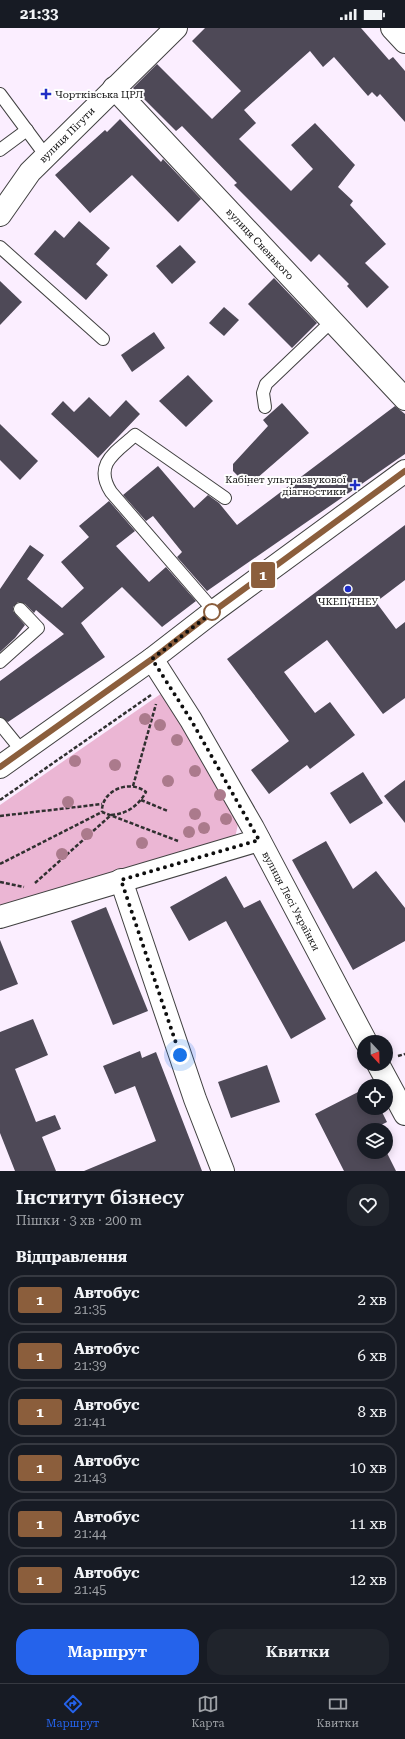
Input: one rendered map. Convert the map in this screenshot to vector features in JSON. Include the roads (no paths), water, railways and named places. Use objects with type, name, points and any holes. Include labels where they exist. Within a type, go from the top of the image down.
[{"type":"street","name":"вулиця Пігути","points":[[0,215],[30,172],[176,28]]},
{"type":"street","points":[[392,28],[405,42]]},
{"type":"street","name":"вулиця Сненького","points":[[114,88],[405,399]]},
{"type":"street","points":[[0,767],[152,659],[214,611],[405,471]]},
{"type":"street","name":"вулиця Лесі Українки","points":[[152,659],[164,686],[191,720],[259,840],[362,1035]]},
{"type":"street","points":[[0,917],[259,840]]},
{"type":"street","points":[[121,880],[195,1099],[223,1171]]},
{"type":"street","points":[[382,1071],[405,1114]]},
{"type":"lane","points":[[0,94],[46,156]]},
{"type":"lane","points":[[0,150],[27,130]]},
{"type":"lane","points":[[0,247],[103,339]]},
{"type":"lane","points":[[264,407],[263,393],[266,384],[332,321]]},
{"type":"lane","points":[[214,611],[111,492],[106,484],[104,470],[109,458],[135,435],[225,498]]},
{"type":"lane","points":[[0,662],[38,628],[20,609]]},
{"type":"lane","points":[[0,724],[22,751]]},
{"type":"place","name":"Чортківська ЦРЛ","points":[[46,94]]},
{"type":"place","name":"Кабінет ультразвукової діагностики","points":[[355,485]]},
{"type":"place","name":"ЧКЕП ТНЕУ","points":[[348,589]]}]
